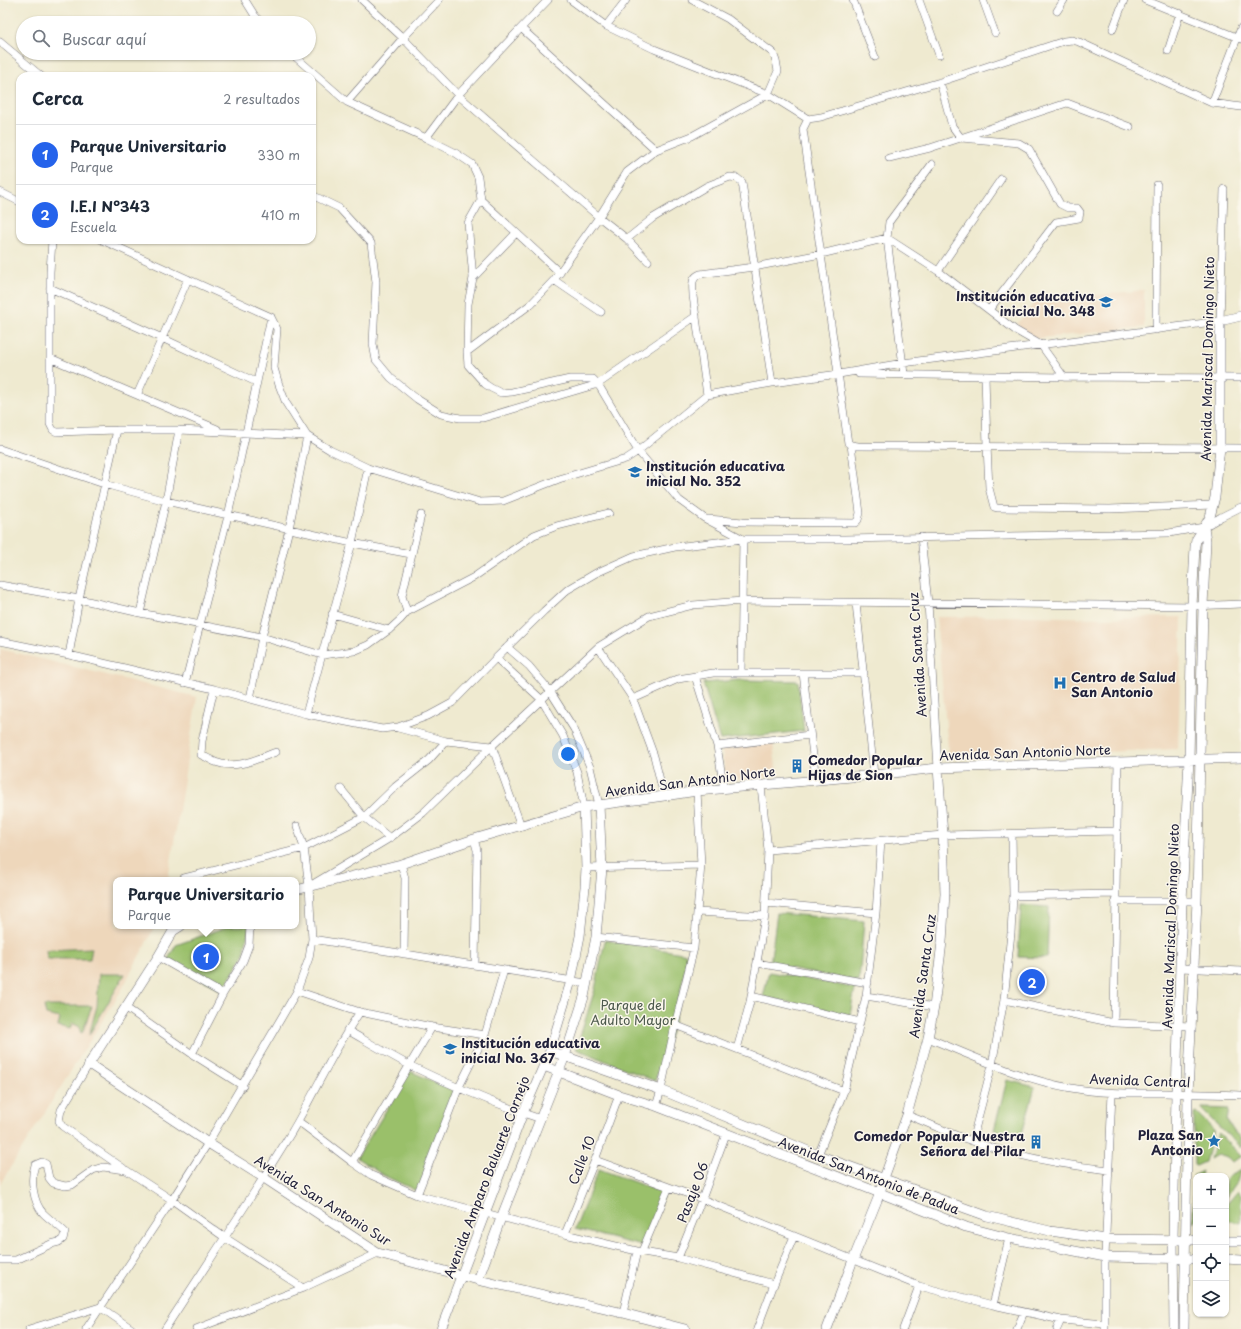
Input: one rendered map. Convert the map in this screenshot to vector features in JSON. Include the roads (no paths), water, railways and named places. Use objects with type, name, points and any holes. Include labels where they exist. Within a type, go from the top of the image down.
[{"type":"street","points":[[245,0],[255,16]]},
{"type":"street","points":[[362,0],[403,38],[458,95],[599,217],[627,239],[648,261]]},
{"type":"street","points":[[347,102],[403,38],[439,0]]},
{"type":"street","points":[[426,138],[458,95],[548,0]]},
{"type":"street","points":[[571,0],[606,26],[654,49],[768,94],[808,118],[821,117],[940,82],[1072,40],[1212,103],[1241,107]]},
{"type":"street","points":[[606,26],[626,0]]},
{"type":"street","points":[[467,352],[531,304],[554,280],[599,217],[627,172],[656,150],[692,136],[768,94],[778,71],[773,54],[728,19],[692,0]]},
{"type":"street","points":[[853,0],[875,57]]},
{"type":"street","points":[[919,0],[939,55]]},
{"type":"street","points":[[983,0],[995,33]]},
{"type":"street","points":[[1056,11],[1064,0]]},
{"type":"street","points":[[1113,29],[1124,0]]},
{"type":"street","points":[[1144,0],[1180,13],[1239,38]]},
{"type":"street","points":[[1168,51],[1180,13]]},
{"type":"street","points":[[521,28],[656,150]]},
{"type":"street","points":[[1212,103],[1239,38],[1241,28]]},
{"type":"street","points":[[0,42],[16,55]]},
{"type":"street","points":[[22,60],[36,72]]},
{"type":"street","points":[[299,60],[313,72]]},
{"type":"street","points":[[316,75],[347,102],[426,138],[454,152],[472,164],[478,177],[481,200],[468,223],[473,278],[468,304],[467,352],[468,364],[485,384],[501,393],[512,392],[570,379],[592,379],[598,384],[638,451],[678,500],[704,518],[743,539]]},
{"type":"street","points":[[940,82],[952,126],[961,138],[1019,143],[1030,149],[1060,204],[1068,208],[1077,208],[1080,212],[1079,218],[1056,222],[989,310]]},
{"type":"street","points":[[889,158],[930,148],[1067,103],[1130,127]]},
{"type":"street","points":[[704,518],[743,522],[855,523],[858,520],[860,513],[851,446],[848,443],[846,435],[839,374],[803,129],[808,118]]},
{"type":"street","points":[[904,374],[887,238],[889,222],[932,164]]},
{"type":"street","points":[[627,239],[653,218],[707,186],[730,178],[737,178],[742,182],[772,383]]},
{"type":"street","points":[[938,271],[1002,179]]},
{"type":"street","points":[[1156,330],[1157,185]]},
{"type":"street","name":"Avenida Mariscal Domingo Nieto","points":[[1174,1329],[1173,1239],[1176,1094],[1182,901],[1189,759],[1192,606],[1196,540],[1210,517],[1214,505],[1220,447],[1220,321],[1224,189]]},
{"type":"street","points":[[0,192],[16,200]]},
{"type":"street","points":[[316,197],[339,208],[371,243],[376,282],[373,344],[376,360],[391,378],[417,399],[441,414],[460,418],[483,418],[598,384],[696,316]]},
{"type":"street","points":[[481,200],[516,234],[560,273]]},
{"type":"street","points":[[473,278],[516,234]]},
{"type":"street","points":[[708,395],[692,281],[696,276],[700,274],[754,267],[821,254],[887,238],[938,271],[1015,330],[1041,345],[1064,378]]},
{"type":"street","points":[[52,244],[50,288],[50,424],[53,430],[57,432],[179,430],[307,436]]},
{"type":"street","points":[[111,244],[271,317],[277,329],[274,368],[279,385],[286,403],[307,436],[330,450],[368,468],[480,502],[503,501],[559,479],[626,459],[708,395],[772,383],[839,374],[903,363],[1156,330],[1220,321],[1241,316]]},
{"type":"street","points":[[137,395],[188,279]]},
{"type":"street","points":[[554,280],[601,312]]},
{"type":"street","points":[[50,288],[256,382]]},
{"type":"street","points":[[185,682],[228,516],[271,317]]},
{"type":"street","points":[[50,358],[222,432]]},
{"type":"street","points":[[839,374],[1064,378],[1241,378]]},
{"type":"street","points":[[985,376],[989,488],[994,507],[1110,509],[1214,505]]},
{"type":"street","points":[[69,655],[79,599],[117,430]]},
{"type":"street","points":[[140,613],[166,501],[179,430]]},
{"type":"street","points":[[250,699],[262,638],[290,529],[307,436]]},
{"type":"street","points":[[851,446],[1241,448]]},
{"type":"street","points":[[0,449],[104,484],[166,501],[352,543],[411,554]]},
{"type":"street","points":[[306,714],[352,543],[368,468]]},
{"type":"street","points":[[0,641],[69,655],[185,682],[306,714],[382,729],[398,727],[428,716],[452,703],[507,647],[567,590],[596,573],[634,556],[675,547],[743,539],[844,539],[1169,533],[1204,527],[1241,507]]},
{"type":"street","points":[[0,585],[79,599],[199,626],[262,638],[322,655],[354,651],[368,645],[389,630],[407,612],[474,577],[534,535],[557,526],[609,513]]},
{"type":"street","points":[[407,612],[402,596],[421,515]]},
{"type":"street","name":"Avenida Mariscal Domingo Nieto","points":[[1184,1329],[1188,1094],[1197,901],[1202,606],[1206,542],[1204,527]]},
{"type":"street","name":"Avenida Santa Cruz","points":[[828,1329],[853,1260],[880,1193],[907,1115],[928,1038],[934,1007],[943,928],[945,893],[943,835],[928,603],[921,537]]},
{"type":"street","points":[[741,672],[743,539]]},
{"type":"street","points":[[309,886],[390,838],[423,813],[541,699],[598,647],[649,616],[693,605],[742,601],[1192,606],[1241,604]]},
{"type":"street","points":[[856,603],[874,775]]},
{"type":"street","points":[[332,614],[389,630]]},
{"type":"street","points":[[478,1280],[565,1056],[584,997],[596,937],[602,868],[599,805],[590,767],[574,729],[550,691],[529,666],[507,647]]},
{"type":"street","points":[[598,647],[633,699],[654,756],[664,796]]},
{"type":"street","name":"Avenida Amparo Baluarte Cornejo","points":[[441,1329],[523,1113],[550,1051],[571,981],[580,936],[586,868],[584,807],[577,772],[563,736],[541,699],[496,658]]},
{"type":"street","points":[[633,699],[678,679],[714,672],[864,673]]},
{"type":"street","points":[[803,673],[816,780]]},
{"type":"street","points":[[695,676],[717,746],[724,790]]},
{"type":"street","points":[[214,689],[202,740],[201,755],[217,762],[242,764],[276,752]]},
{"type":"street","points":[[398,727],[446,741],[492,746]]},
{"type":"street","points":[[717,746],[810,735]]},
{"type":"street","points":[[188,877],[304,848],[364,817],[395,787],[430,760],[446,741]]},
{"type":"street","points":[[492,746],[521,826]]},
{"type":"street","name":"Avenida San Antonio Norte","points":[[299,889],[401,864],[474,840],[584,807],[697,791],[724,790],[938,768],[1199,758],[1241,758]]},
{"type":"street","points":[[1114,1023],[1118,761]]},
{"type":"street","points":[[737,1049],[751,996],[765,916],[768,850],[761,786]]},
{"type":"street","points":[[341,789],[364,817],[390,838]]},
{"type":"street","points":[[656,1106],[694,948],[701,865],[697,791]]},
{"type":"street","points":[[86,1329],[208,1143],[243,1086],[296,992],[309,958],[312,939],[309,886],[304,848],[297,826]]},
{"type":"street","points":[[768,850],[943,835],[1116,831]]},
{"type":"street","points":[[972,1141],[992,1064],[1004,1000],[1012,933],[1012,834]]},
{"type":"street","points":[[474,840],[477,850],[475,965]]},
{"type":"street","points":[[818,1155],[844,1091],[866,996],[876,913],[882,841]]},
{"type":"street","points":[[401,864],[405,878],[404,954]]},
{"type":"street","points":[[586,868],[701,865]]},
{"type":"street","points":[[1013,896],[1115,897],[1197,901]]},
{"type":"street","points":[[766,903],[876,913]]},
{"type":"street","points":[[697,912],[765,916]]},
{"type":"street","points":[[177,929],[89,1064],[61,1110],[59,1121],[62,1126],[126,1170],[224,1237],[303,1288]]},
{"type":"street","points":[[192,1054],[223,994],[243,961],[249,945],[250,929]]},
{"type":"street","points":[[596,937],[694,948]]},
{"type":"street","points":[[312,939],[586,983]]},
{"type":"street","points":[[158,957],[223,994]]},
{"type":"street","points":[[757,963],[868,983]]},
{"type":"street","points":[[1181,968],[1241,971]]},
{"type":"street","points":[[417,1195],[459,1087],[485,1035],[504,970]]},
{"type":"street","points":[[296,992],[360,1012],[432,1027],[485,1035]]},
{"type":"street","points":[[751,996],[860,1022]]},
{"type":"street","points":[[866,996],[934,1007]]},
{"type":"street","points":[[1180,996],[1193,997]]},
{"type":"street","points":[[1004,1000],[1114,1023],[1192,1026]]},
{"type":"street","points":[[125,1007],[192,1054],[243,1086]]},
{"type":"street","points":[[165,1329],[264,1178],[298,1121],[347,1030],[360,1012]]},
{"type":"street","points":[[675,1025],[844,1091]]},
{"type":"street","points":[[352,1162],[432,1027]]},
{"type":"street","points":[[347,1030],[410,1065],[459,1087],[541,1119]]},
{"type":"street","name":"Avenida Central","points":[[928,1038],[1032,1079],[1072,1088],[1112,1093],[1241,1095]]},
{"type":"street","name":"Avenida San Antonio de Padua","points":[[550,1051],[661,1090],[818,1155],[987,1216],[1050,1232],[1106,1239],[1193,1240]]},
{"type":"street","name":"Avenida San Antonio Sur","points":[[89,1064],[378,1253],[478,1280],[685,1329]]},
{"type":"street","name":"Avenida San Antonio de Padua","points":[[544,1066],[619,1095],[656,1106],[966,1227],[1009,1238],[1105,1256],[1193,1259]]},
{"type":"street","points":[[595,1160],[702,1199],[919,1286],[993,1305],[1061,1320],[1105,1326],[1105,1256],[1112,1093]]},
{"type":"street","name":"Calle 10","points":[[564,1234],[595,1160],[619,1095]]},
{"type":"street","points":[[907,1115],[972,1141],[1037,1160],[1074,1167],[1109,1170]]},
{"type":"street","points":[[298,1121],[371,1175],[417,1195],[564,1234],[678,1258],[774,1284]]},
{"type":"street","name":"Pasaje 06","points":[[678,1258],[726,1134]]},
{"type":"street","points":[[0,1260],[16,1260],[51,1244],[59,1242],[64,1236],[65,1232],[42,1212],[37,1200],[32,1177],[35,1165],[42,1162],[46,1164],[48,1178],[53,1183],[65,1186],[72,1185],[93,1170],[103,1167],[126,1170]]},
{"type":"street","points":[[622,1313],[639,1251],[669,1187]]},
{"type":"street","points":[[757,1329],[794,1236]]},
{"type":"street","points":[[993,1305],[1009,1238]]},
{"type":"street","points":[[1229,1240],[1241,1241]]},
{"type":"street","points":[[196,1329],[303,1288],[378,1253]]},
{"type":"street","points":[[1229,1259],[1241,1260]]},
{"type":"street","points":[[903,1329],[919,1286]]},
{"type":"street","points":[[29,1329],[100,1307]]},
{"type":"street","points":[[100,1307],[132,1329]]},
{"type":"street","points":[[1017,1329],[1024,1312]]},
{"type":"street","points":[[1057,1329],[1061,1320]]},
{"type":"place","name":"Institución educativa inicial No. 348","points":[[1106,302]]},
{"type":"place","name":"Institución educativa inicial No. 352","points":[[635,472]]},
{"type":"place","name":"Centro de Salud San Antonio","points":[[1060,683]]},
{"type":"place","name":"Comedor Popular Hijas de Sion","points":[[797,766]]},
{"type":"place","name":"Parque Universitario","points":[[206,957]]},
{"type":"place","name":"I.E.I N°343","points":[[1032,982]]},
{"type":"place","name":"Institución educativa inicial No. 367","points":[[450,1049]]},
{"type":"place","name":"Plaza San Antonio","points":[[1214,1141]]},
{"type":"place","name":"Comedor Popular Nuestra Señora del Pilar","points":[[1036,1142]]},
{"type":"park label","name":"Parque del Adulto Mayor","points":[[633,1012]]}]
